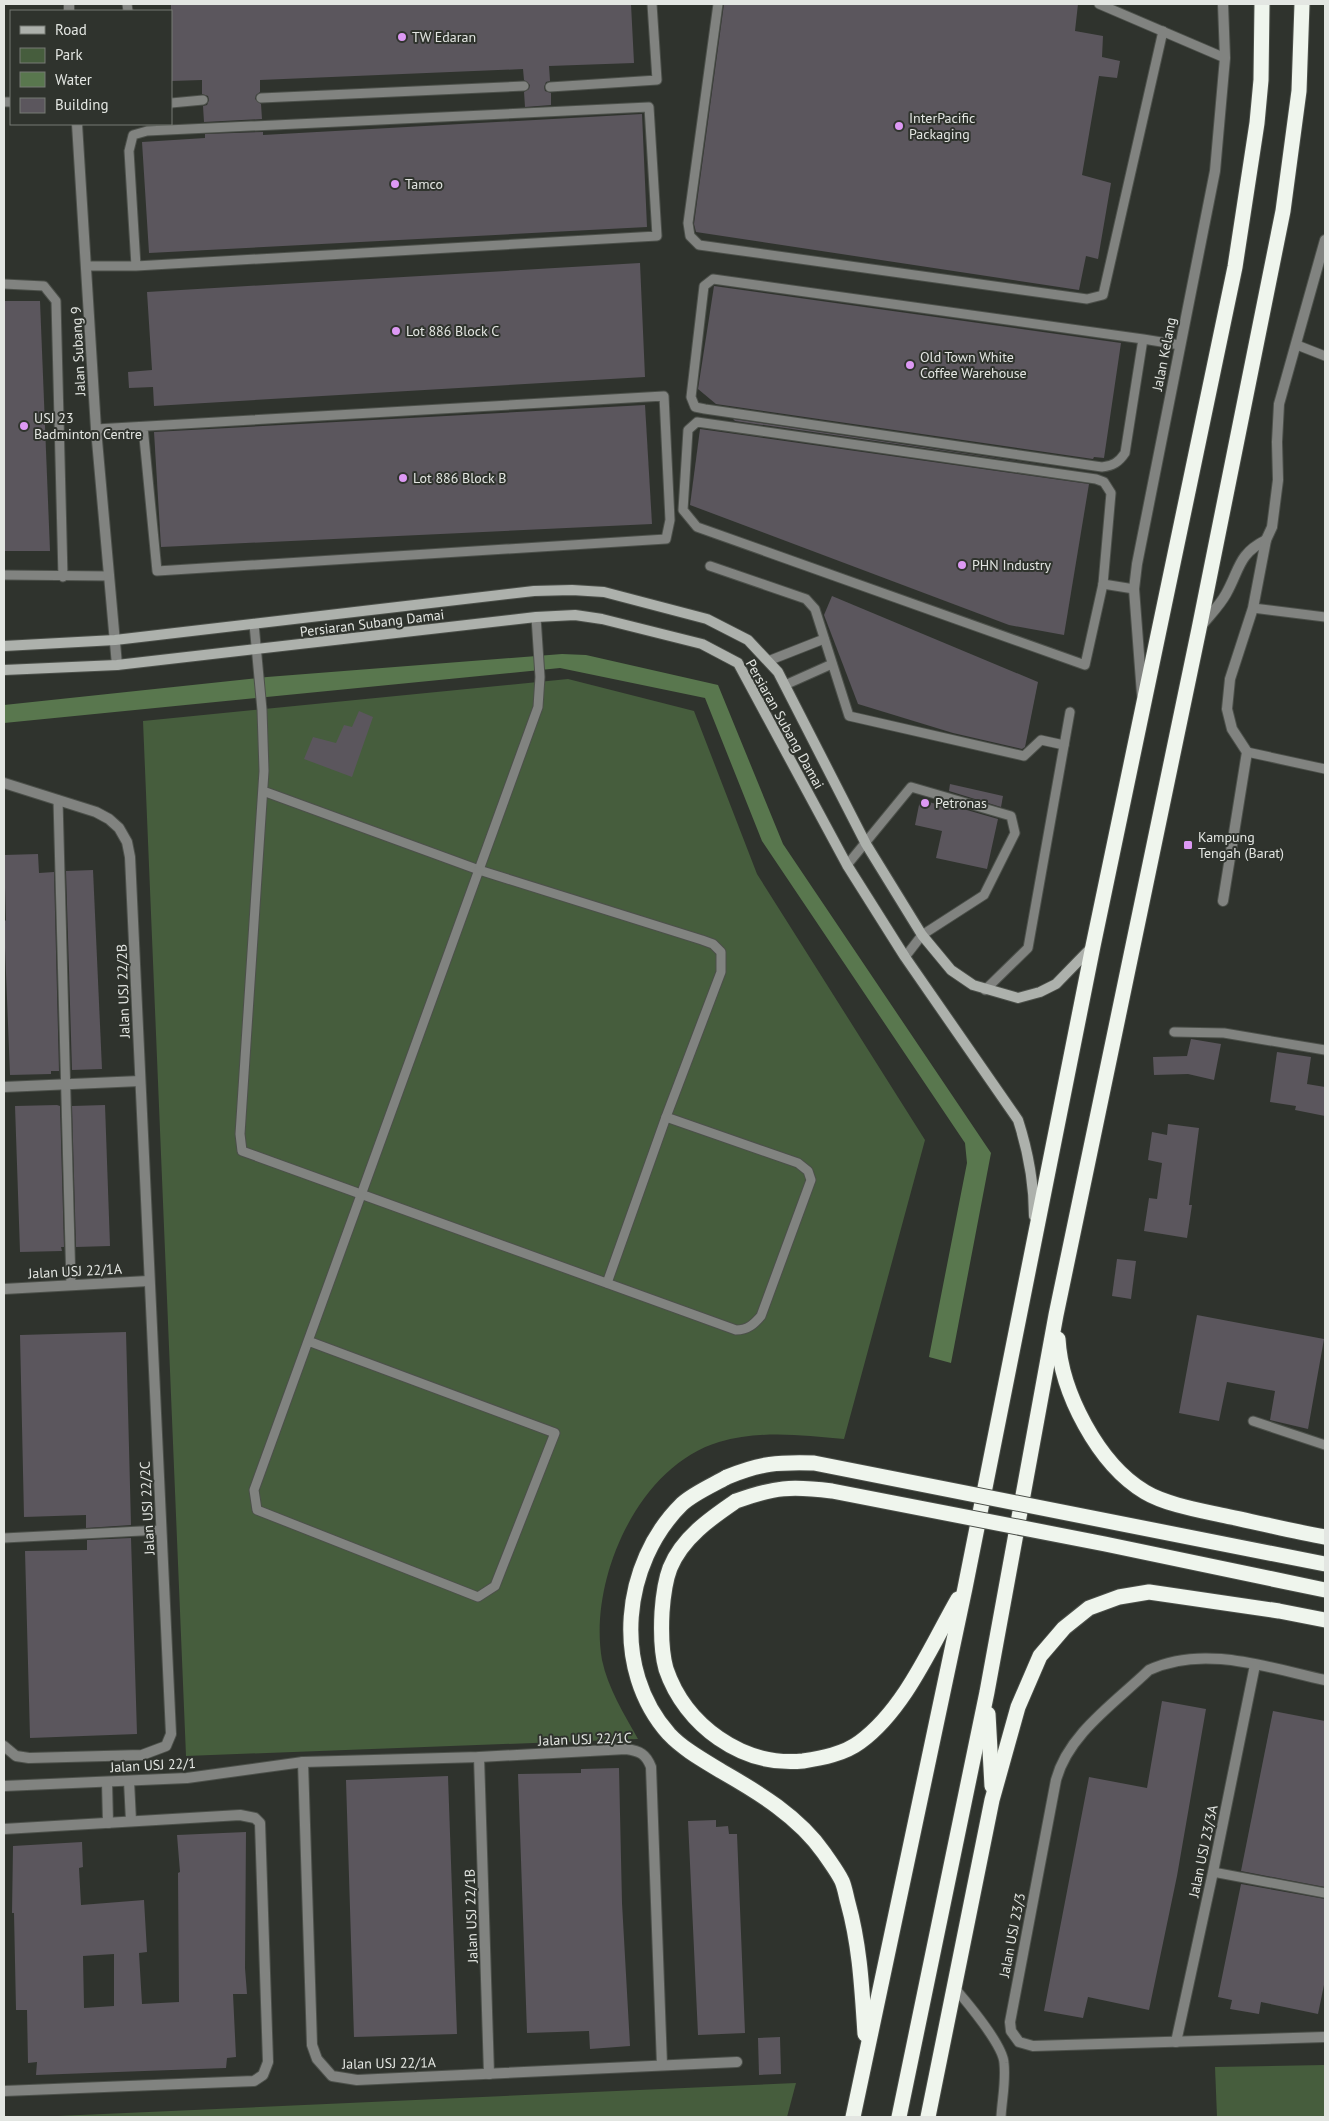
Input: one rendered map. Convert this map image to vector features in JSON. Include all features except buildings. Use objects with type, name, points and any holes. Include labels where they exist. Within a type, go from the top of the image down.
[{"type":"highway","points":[[853,2117],[965,1588],[1093,946],[1144,709],[1241,232],[1258,122],[1261,80],[1262,4]]},
{"type":"highway","points":[[899,2117],[987,1692],[1056,1315],[1199,630],[1288,182],[1299,92],[1302,4]]},
{"type":"highway","points":[[1056,1315],[1059,1357],[1068,1388],[1098,1446],[1122,1473],[1146,1492],[1189,1508],[1325,1538]]},
{"type":"highway","points":[[866,2058],[858,1950],[842,1882],[822,1850],[798,1824],[761,1795],[692,1753],[669,1734],[652,1710],[635,1668],[630,1634],[633,1601],[641,1564],[658,1531],[683,1502],[727,1477],[756,1465],[783,1462],[814,1463],[1325,1564]]},
{"type":"highway","points":[[965,1588],[902,1697],[860,1743],[826,1758],[791,1762],[758,1758],[730,1746],[703,1728],[681,1702],[666,1668],[661,1634],[663,1600],[670,1568],[687,1541],[710,1518],[736,1501],[762,1491],[793,1487],[832,1491],[1105,1544],[1325,1590]]},
{"type":"highway","points":[[928,2114],[992,1800],[1018,1707],[1040,1656],[1064,1628],[1089,1608],[1119,1597],[1149,1592],[1279,1611],[1325,1620]]},
{"type":"highway","points":[[987,1692],[992,1800]]},
{"type":"street","name":"Jalan Kelang","points":[[1144,709],[1134,589],[1142,530],[1215,171],[1225,58],[1223,4]]},
{"type":"street","name":"Jalan Subang 9","points":[[77,125],[96,428],[117,666]]},
{"type":"street","points":[[1223,901],[1247,752],[1232,729],[1227,710],[1230,680],[1253,608],[1266,540],[1272,527],[1278,480],[1279,404],[1325,240]]},
{"type":"street","points":[[1199,630],[1225,595],[1243,558],[1251,548],[1266,540]]},
{"type":"street","name":"Persiaran Subang Damai","points":[[4,646],[115,640],[534,591],[572,590],[604,592],[707,619],[748,640],[768,661],[785,685],[866,844],[922,935],[951,970],[985,990],[1018,998],[1040,992],[1056,984],[1093,946]]},
{"type":"street","name":"Persiaran Subang Damai","points":[[4,670],[117,666],[536,617],[576,615],[602,619],[702,644],[738,663],[847,865],[905,957],[1018,1120],[1026,1146],[1034,1198],[1034,1239]]},
{"type":"street","name":"Jalan USJ 22/2B","points":[[4,783],[96,812],[109,819],[119,828],[128,842],[134,910],[148,1281]]},
{"type":"street","points":[[4,1087],[140,1081]]},
{"type":"street","name":"Jalan USJ 22/1A","points":[[4,1289],[148,1281]]},
{"type":"street","name":"Jalan USJ 22/2C","points":[[4,1746],[16,1756],[29,1758],[142,1756],[166,1746],[171,1734],[148,1281]]},
{"type":"street","name":"Jalan USJ 23/3","points":[[1325,1680],[1215,1658],[1190,1658],[1164,1663],[1149,1670],[1072,1744],[1060,1764],[1056,1780],[1011,2013],[1011,2030],[1019,2042],[1033,2046],[1325,2037]]},
{"type":"street","name":"Jalan USJ 23/3A","points":[[1176,2042],[1255,1665]]},
{"type":"street","name":"Jalan USJ 22/1C","points":[[303,1762],[479,1757],[626,1749],[642,1753],[648,1758],[651,1768],[662,2064]]},
{"type":"street","name":"Jalan USJ 22/1B","points":[[479,1757],[490,2074]]},
{"type":"street","name":"Jalan USJ 22/1A","points":[[303,1762],[312,2045],[317,2059],[332,2076],[344,2080],[737,2062]]},
{"type":"street","name":"Jalan USJ 22/1","points":[[4,1786],[217,1775],[303,1762]]},
{"type":"street","points":[[129,1781],[131,1821]]},
{"type":"street","points":[[107,1782],[108,1823]]},
{"type":"street","points":[[4,1829],[240,1815],[255,1818],[260,1823],[266,2069],[263,2076],[254,2081],[4,2091]]},
{"type":"lane","points":[[550,87],[657,80],[652,4]]},
{"type":"lane","points":[[718,4],[688,223],[690,236],[699,245],[1087,299],[1103,294],[1163,31]]},
{"type":"lane","points":[[1099,4],[1225,58]]},
{"type":"lane","points":[[261,98],[524,86]]},
{"type":"lane","points":[[172,103],[202,100]]},
{"type":"lane","points":[[86,266],[136,266],[657,236],[650,107],[147,131],[133,135],[129,152],[136,266]]},
{"type":"lane","points":[[1143,339],[1125,453],[1111,466],[1102,468],[705,409],[695,407],[690,397],[704,286],[713,279],[1143,339],[1180,345]]},
{"type":"lane","points":[[4,284],[44,286],[56,301],[63,577]]},
{"type":"lane","points":[[1297,345],[1325,356]]},
{"type":"lane","points":[[96,428],[143,427],[664,396],[670,520],[666,539],[157,571],[143,427]]},
{"type":"lane","points":[[697,422],[1096,479],[1104,482],[1112,493],[1103,584],[1085,664],[697,527],[684,510],[688,430],[697,422]]},
{"type":"lane","points":[[710,566],[806,599],[815,609],[849,716],[1024,756],[1041,740],[1064,745]]},
{"type":"lane","points":[[4,575],[109,576]]},
{"type":"lane","points":[[1103,584],[1134,589]]},
{"type":"lane","points":[[1253,608],[1325,616]]},
{"type":"lane","points":[[308,1341],[555,1433],[495,1586],[478,1597],[257,1510],[254,1490],[308,1341],[361,1196],[538,707],[540,677],[536,617]]},
{"type":"lane","points":[[254,624],[262,710],[263,791],[240,1144],[242,1151],[361,1196],[736,1330],[743,1330],[752,1326],[761,1316],[809,1189],[808,1171],[798,1163],[666,1117]]},
{"type":"lane","points":[[768,661],[824,639]]},
{"type":"lane","points":[[785,685],[832,664]]},
{"type":"lane","points":[[985,990],[1028,948],[1070,712]]},
{"type":"lane","points":[[1247,752],[1325,769]]},
{"type":"lane","points":[[847,865],[911,787],[1011,816],[1015,833],[984,895],[922,935],[905,957]]},
{"type":"lane","points":[[263,791],[479,870],[714,944],[721,952],[721,972],[606,1283]]},
{"type":"lane","points":[[58,800],[64,1084],[71,1285]]},
{"type":"lane","points":[[1174,1032],[1224,1033],[1325,1050]]},
{"type":"lane","points":[[1253,1421],[1325,1445]]},
{"type":"lane","points":[[4,1538],[161,1530]]},
{"type":"lane","points":[[1213,1872],[1325,1894]]},
{"type":"lane","points":[[953,1985],[970,2005],[1004,2060],[1005,2088],[1001,2117]]},
{"type":"green space","points":[[568,679],[694,711],[757,874],[925,1140],[844,1439],[797,1435],[766,1435],[735,1438],[719,1442],[690,1455],[665,1475],[643,1500],[625,1530],[612,1562],[603,1596],[600,1629],[602,1660],[608,1681],[638,1739],[186,1756],[143,721]]},
{"type":"green space","points":[[1325,2065],[1325,2117],[1217,2117],[1215,2067]]},
{"type":"green space","points":[[796,2083],[787,2117],[35,2117]]},
{"type":"water","points":[[562,654],[586,655],[718,685],[783,844],[991,1153],[951,1363],[929,1357],[967,1163],[965,1143],[762,841],[705,698],[560,668],[4,723],[4,705],[267,677]]},
{"type":"place","name":"TW Edaran","points":[[402,37]]},
{"type":"place","name":"InterPacific Packaging","points":[[899,126]]},
{"type":"place","name":"Tamco","points":[[395,184]]},
{"type":"place","name":"Lot 886 Block C","points":[[396,331]]},
{"type":"place","name":"Old Town White Coffee Warehouse","points":[[910,365]]},
{"type":"place","name":"USJ 23 Badminton Centre","points":[[24,426]]},
{"type":"place","name":"Lot 886 Block B","points":[[403,478]]},
{"type":"place","name":"PHN Industry","points":[[962,565]]},
{"type":"place","name":"Petronas","points":[[925,803]]},
{"type":"place","name":"Kampung Tengah (Barat)","points":[[1188,845]]}]
